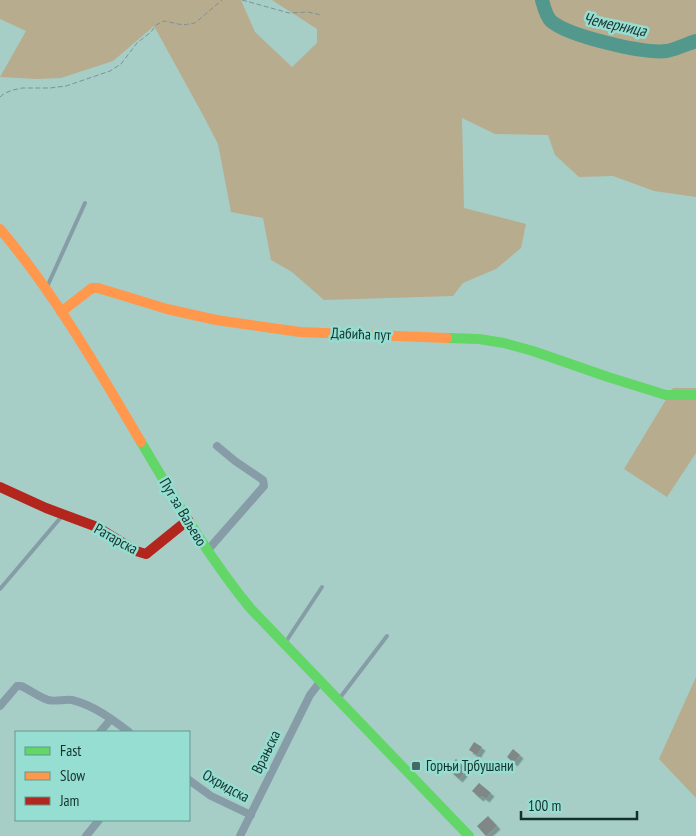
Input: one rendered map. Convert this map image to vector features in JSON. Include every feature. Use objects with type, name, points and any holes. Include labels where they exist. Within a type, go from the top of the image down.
[{"type":"street","name":"Пут за Ваљево","points":[[0,229],[24,257],[46,289],[109,388],[207,551],[246,605],[469,836]]},
{"type":"street","name":"Дабића пут","points":[[61,312],[85,292],[95,287],[167,309],[216,320],[300,332],[479,339],[504,343],[666,395],[696,395]]},
{"type":"street","points":[[207,551],[264,486],[263,480],[217,446]]},
{"type":"street","name":"Ратарска","points":[[0,487],[46,508],[97,527],[136,551],[146,554],[188,520]]},
{"type":"street","name":"Врањска","points":[[240,836],[310,695],[320,682]]},
{"type":"street","points":[[0,706],[17,686],[21,686],[47,700],[70,700],[92,708],[111,718],[128,731]]},
{"type":"street","points":[[101,731],[111,718]]},
{"type":"street","name":"Охридска","points":[[190,781],[211,796],[251,815]]},
{"type":"street","points":[[86,836],[98,821]]},
{"type":"lane","points":[[46,289],[85,202]]},
{"type":"lane","points":[[0,590],[63,514]]},
{"type":"lane","points":[[284,645],[322,587]]},
{"type":"lane","points":[[338,701],[387,636]]},
{"type":"path","points":[[0,97],[5,93],[22,88],[66,86],[110,71],[121,64],[137,43],[151,32],[156,25],[164,22],[183,25],[195,23],[222,0]]},
{"type":"path","points":[[242,0],[289,13],[308,12],[321,15]]},
{"type":"shaded area","points":[[0,0],[241,0],[255,32],[292,67],[317,43],[317,29],[272,0],[696,0],[696,197],[654,191],[613,176],[579,177],[555,155],[548,135],[495,134],[462,118],[464,208],[526,224],[521,248],[496,269],[463,283],[453,296],[324,300],[292,272],[271,260],[263,218],[231,212],[218,144],[154,26],[113,61],[61,78],[0,77],[26,31],[0,19]]},
{"type":"shaded area","points":[[673,388],[696,388],[696,453],[667,497],[624,469]]},
{"type":"shaded area","points":[[696,677],[696,798],[659,759]]},
{"type":"building","points":[[474,742],[482,747],[477,755],[469,750]]},
{"type":"building","points":[[513,749],[520,755],[514,763],[507,757]]},
{"type":"building","points":[[456,759],[467,770],[459,779],[447,768]]},
{"type":"building","points":[[479,783],[491,793],[486,799],[482,796],[480,798],[472,791]]},
{"type":"building","points":[[488,816],[497,826],[486,836],[477,826]]},
{"type":"waterway","name":"Чемерница","points":[[542,0],[546,14],[551,21],[560,27],[607,43],[642,50],[667,51],[696,41]]},
{"type":"traffic: fast","points":[[447,338],[479,339],[504,343],[666,395],[696,395]]},
{"type":"traffic: fast","points":[[141,442],[206,548],[251,609],[469,836]]},
{"type":"traffic: slow","points":[[0,229],[39,279],[57,306],[141,442]]},
{"type":"traffic: slow","points":[[61,312],[92,288],[98,288],[167,309],[216,320],[300,332],[447,338]]},
{"type":"traffic: jam","points":[[0,487],[46,508],[97,527],[136,551],[146,554],[188,520]]},
{"type":"place","name":"Горњи Трбушани","points":[[416,766]]}]
